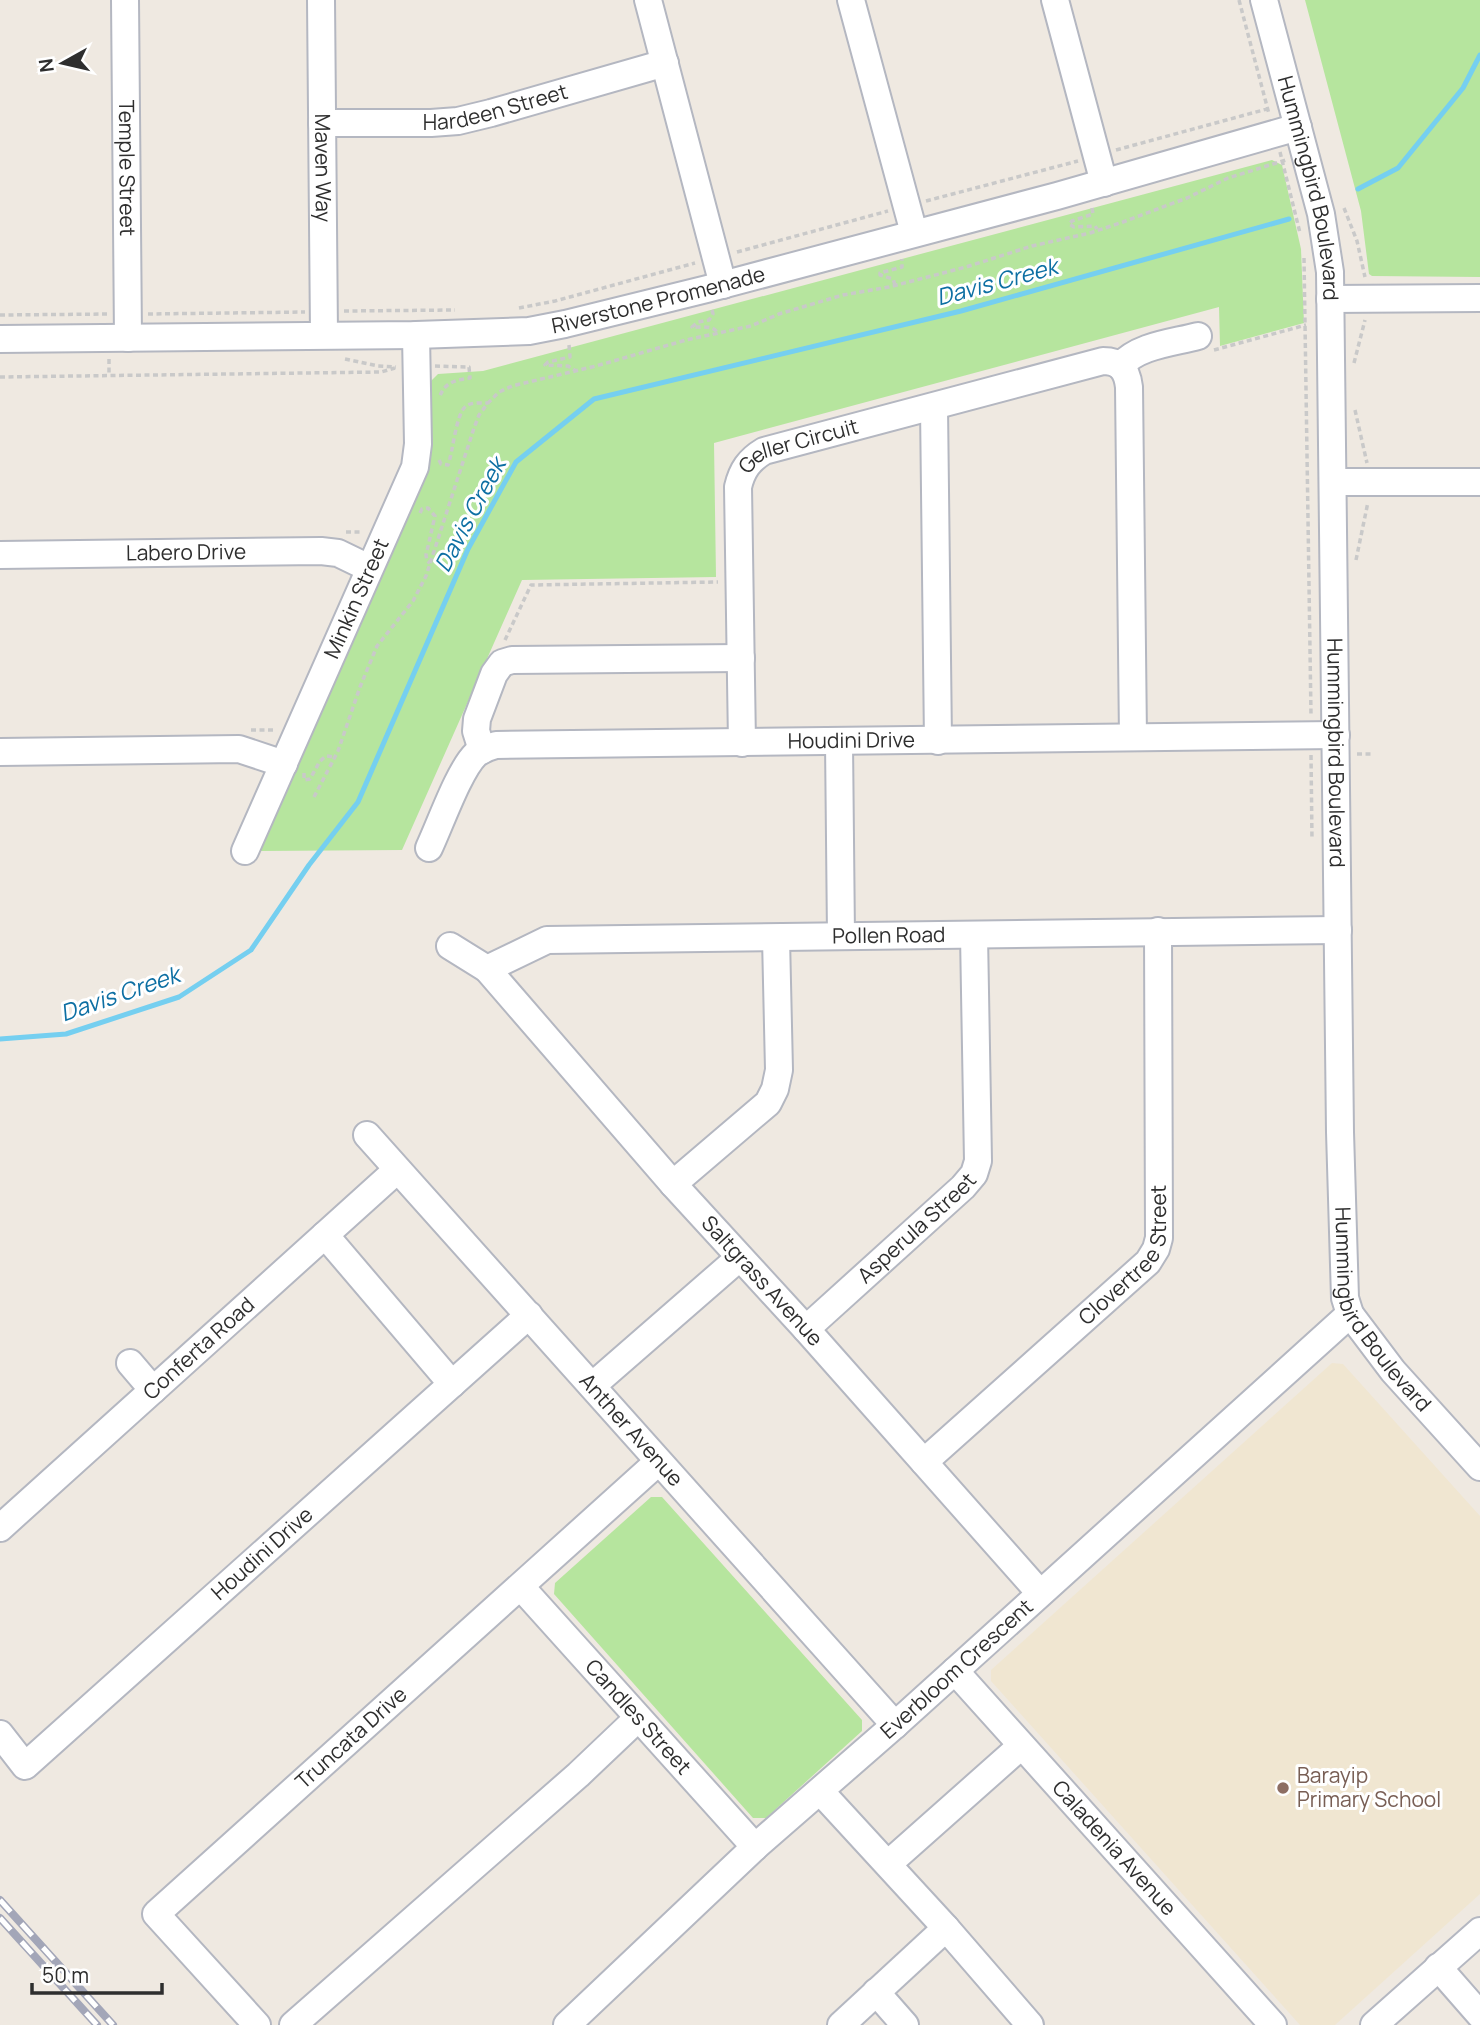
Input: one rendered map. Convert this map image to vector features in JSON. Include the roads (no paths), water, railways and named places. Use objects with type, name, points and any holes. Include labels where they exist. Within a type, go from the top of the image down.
[{"type":"street","name":"Temple Street","points":[[125,0],[128,326]]},
{"type":"street","name":"Maven Way","points":[[321,0],[328,335]]},
{"type":"street","points":[[648,0],[717,257],[715,287]]},
{"type":"street","points":[[851,0],[914,233]]},
{"type":"street","points":[[1055,0],[1104,183]]},
{"type":"street","name":"Hummingbird Boulevard","points":[[1264,0],[1280,123],[1326,235],[1330,272],[1333,482],[1323,735],[1338,930],[1345,1298],[1350,1314],[1393,1371],[1480,1467]]},
{"type":"street","name":"Hardeen Street","points":[[322,122],[458,121],[665,63]]},
{"type":"street","name":"Riverstone Promenade","points":[[0,340],[128,326],[328,335],[416,335],[516,332],[565,324],[715,287],[1104,183],[1280,123]]},
{"type":"street","points":[[1330,299],[1480,298]]},
{"type":"street","name":"Minkin Street","points":[[245,851],[415,467],[418,444],[416,335]]},
{"type":"street","points":[[1133,737],[1129,387],[1127,375],[1120,366],[1128,357],[1141,351],[1198,336]]},
{"type":"street","name":"Geller Circuit","points":[[742,743],[738,487],[741,475],[756,456],[764,451],[1097,362],[1109,361],[1120,366]]},
{"type":"street","points":[[934,407],[938,741]]},
{"type":"street","points":[[1333,482],[1480,482]]},
{"type":"street","name":"Labero Drive","points":[[0,555],[321,551],[338,553],[369,568]]},
{"type":"street","points":[[429,848],[464,769],[482,750],[476,731],[477,719],[494,674],[502,663],[512,660],[741,658]]},
{"type":"street","name":"Houdini Drive","points":[[482,750],[496,746],[1323,735]]},
{"type":"street","points":[[839,742],[841,936]]},
{"type":"street","points":[[0,752],[239,749],[284,764]]},
{"type":"street","name":"Pollen Road","points":[[487,969],[547,940],[1338,930]]},
{"type":"street","name":"Clovertree Street","points":[[924,1462],[1148,1262],[1156,1249],[1159,1238],[1157,931]]},
{"type":"street","name":"Asperula Street","points":[[806,1329],[974,1174],[978,1161],[974,936]]},
{"type":"street","points":[[673,1184],[768,1103],[775,1089],[779,1070],[776,937]]},
{"type":"street","points":[[450,946],[487,969]]},
{"type":"street","name":"Saltgrass Avenue","points":[[487,969],[673,1184],[806,1329],[1040,1593]]},
{"type":"street","name":"Anther Avenue","points":[[367,1135],[895,1725]]},
{"type":"street","name":"Conferta Road","points":[[0,1528],[397,1170]]},
{"type":"street","points":[[325,1235],[452,1384]]},
{"type":"street","points":[[592,1386],[739,1258]]},
{"type":"street","name":"Everbloom Crescent","points":[[566,2025],[755,1847],[895,1725],[1350,1314]]},
{"type":"street","name":"Houdini Drive","points":[[0,1734],[25,1766],[529,1315]]},
{"type":"street","points":[[130,1363],[153,1390]]},
{"type":"street","name":"Truncata Drive","points":[[257,2025],[156,1914],[658,1462]]},
{"type":"street","name":"Candles Street","points":[[521,1587],[755,1847]]},
{"type":"street","name":"Caladenia Avenue","points":[[955,1671],[1273,2025]]},
{"type":"street","points":[[293,2025],[578,1775],[638,1718]]},
{"type":"street","points":[[888,1864],[1021,1746]]},
{"type":"street","points":[[820,1791],[946,1928],[1030,2025]]},
{"type":"street","points":[[841,2025],[946,1928]]},
{"type":"street","points":[[1374,2025],[1480,1930]]},
{"type":"street","points":[[1438,1967],[1480,2015]]},
{"type":"street","points":[[876,1992],[905,2025]]},
{"type":"waterway","name":"Davis Creek","points":[[1358,189],[1398,168],[1463,88],[1480,55]]},
{"type":"waterway","name":"Davis Creek","points":[[0,1039],[66,1034],[179,997],[251,950],[309,865],[358,802],[468,549],[516,462],[594,399],[961,311],[1289,219]]},
{"type":"railway","points":[[0,1900],[113,2025]]},
{"type":"railway","points":[[0,1918],[97,2025]]},
{"type":"place","name":"Barayip Primary School","points":[[1283,1788]]}]
